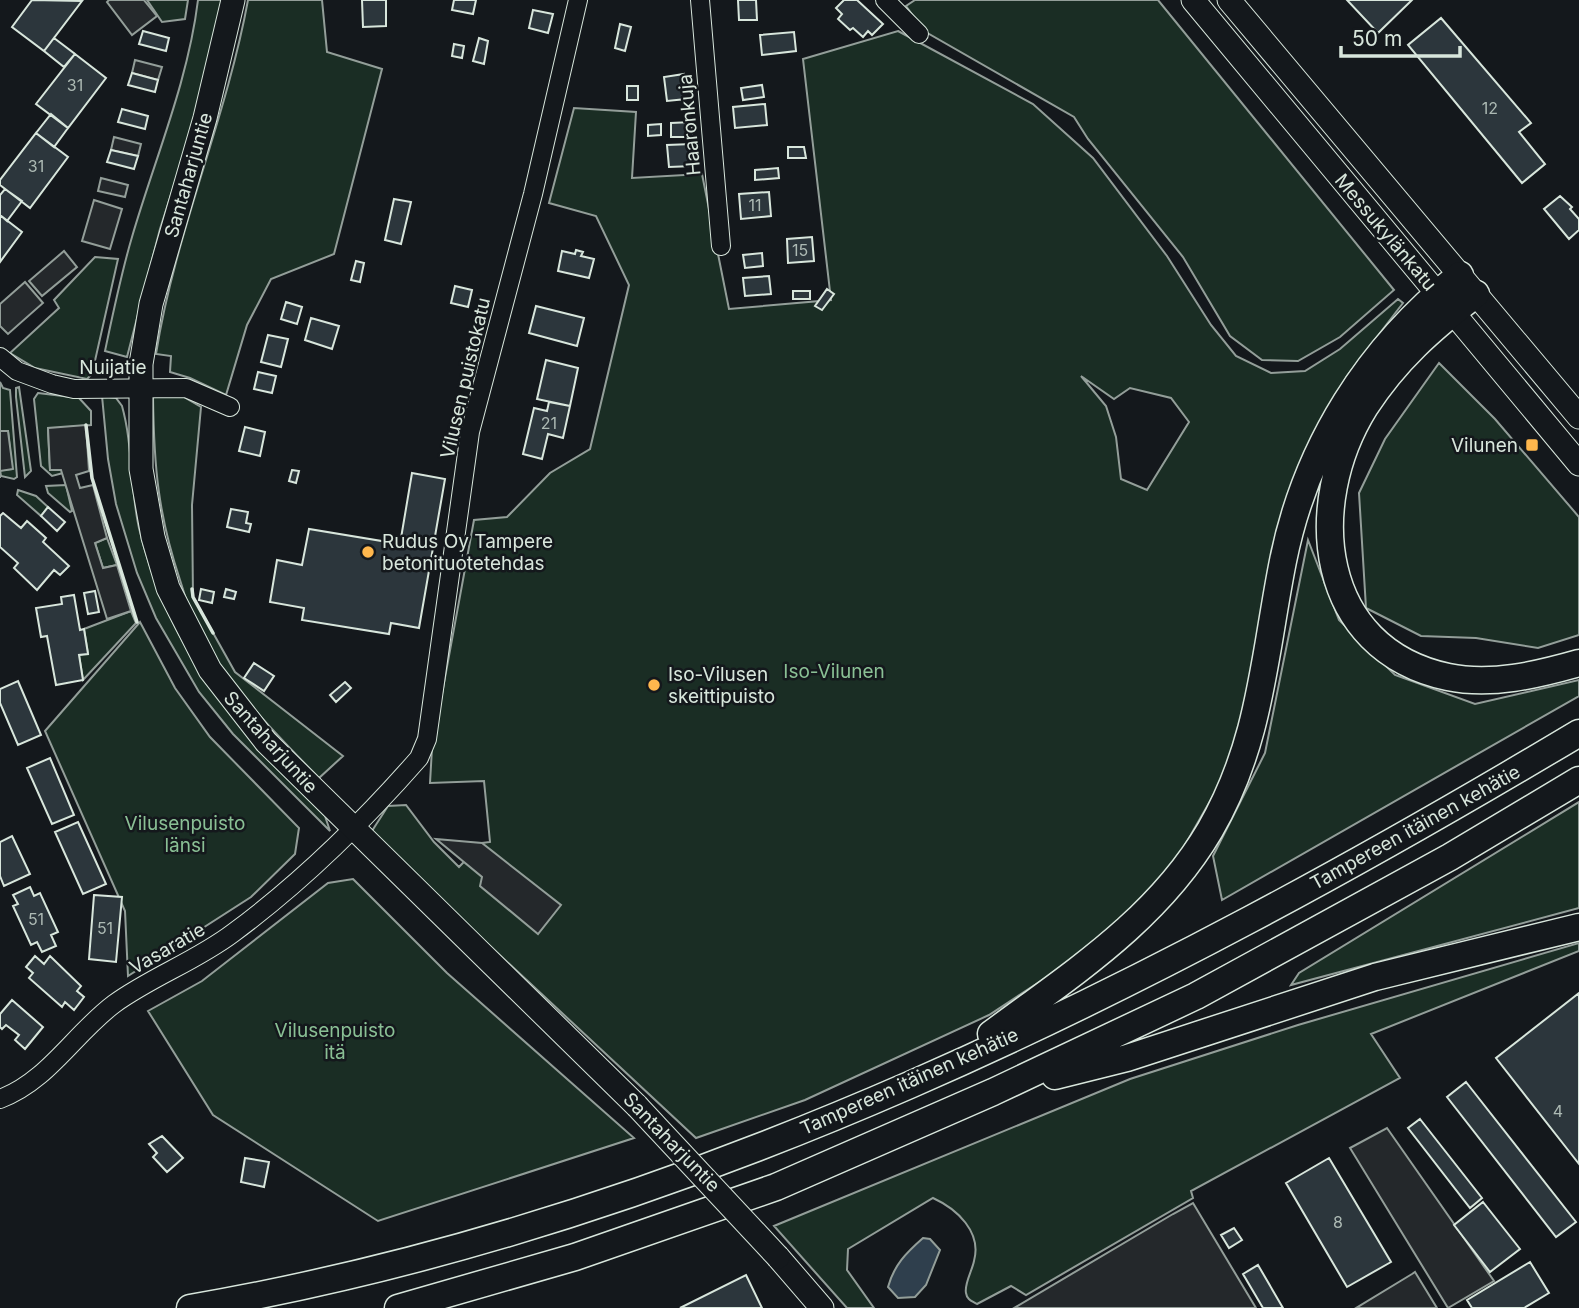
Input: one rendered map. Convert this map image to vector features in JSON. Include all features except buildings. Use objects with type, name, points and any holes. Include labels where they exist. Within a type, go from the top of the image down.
[{"type":"highway","points":[[942,1070],[1093,960],[1162,893],[1210,829],[1228,793],[1257,713],[1286,549],[1320,449],[1338,414],[1385,343],[1468,284]]},
{"type":"highway","points":[[1445,302],[1403,354],[1365,408],[1351,436],[1339,467],[1327,526],[1334,573],[1343,597],[1369,635],[1406,661],[1425,670],[1470,680],[1493,680],[1579,663]]},
{"type":"highway","name":"Tampereen itäinen kehätie","points":[[190,1308],[341,1279],[564,1217],[742,1153],[942,1070],[1175,958],[1466,800],[1579,733]]},
{"type":"highway","name":"Tampereen itäinen kehätie","points":[[398,1308],[575,1257],[776,1187],[993,1092],[1196,996],[1450,857],[1579,780]]},
{"type":"highway","points":[[993,1092],[1127,1058],[1375,978],[1579,927]]},
{"type":"main road","name":"Santaharjuntie","points":[[233,0],[205,118],[152,304],[139,388],[141,469],[153,537],[168,588],[190,636],[210,670],[248,723],[637,1106],[778,1256],[822,1308]]},
{"type":"main road","name":"Messukylänkatu","points":[[1193,0],[1579,464]]},
{"type":"main road","name":"Messukylänkatu","points":[[1229,0],[1579,417]]},
{"type":"street","name":"Vilusen puistokatu","points":[[354,830],[419,758],[427,740],[470,432],[533,194],[578,0]]},
{"type":"street","name":"Haaronkuja","points":[[699,0],[721,246]]},
{"type":"street","points":[[885,0],[919,34]]},
{"type":"street","name":"Nuijatie","points":[[0,357],[17,371],[74,389],[186,388],[230,407]]},
{"type":"street","name":"Vasaratie","points":[[0,1098],[31,1083],[114,1004],[233,933],[354,830]]},
{"type":"green space","points":[[147,0],[188,0],[185,19],[162,22]]},
{"type":"green space","points":[[198,0],[223,0],[200,104],[160,229],[127,357],[105,351],[128,251],[187,61]]},
{"type":"green space","points":[[248,0],[322,0],[327,52],[382,69],[334,254],[271,279],[247,325],[226,395],[170,372],[171,356],[156,354],[175,265],[227,89]]},
{"type":"green space","points":[[915,0],[1158,0],[1394,290],[1340,337],[1298,361],[1262,360],[1230,336],[1183,257],[1088,139],[1074,117],[924,31],[906,6]]},
{"type":"green space","name":"Iso-Vilunen","points":[[898,31],[1033,104],[1093,158],[1167,256],[1211,325],[1236,356],[1271,373],[1305,371],[1340,349],[1398,299],[1403,303],[1347,376],[1301,463],[1233,761],[1177,859],[1115,926],[1050,975],[989,1015],[805,1100],[696,1138],[370,834],[388,806],[406,805],[434,842],[459,867],[482,843],[490,842],[484,781],[430,783],[432,748],[474,520],[507,517],[550,473],[590,449],[629,285],[596,216],[549,203],[574,108],[636,112],[632,178],[702,174],[729,309],[831,300],[803,59]],"holes":[[[1081,376],[1114,399],[1130,388],[1171,398],[1189,422],[1147,490],[1121,479],[1116,437],[1106,406]]]},
{"type":"green space","points":[[95,257],[118,259],[92,374],[87,379],[35,368],[10,353],[59,308],[54,300]]},
{"type":"green space","points":[[1439,363],[1495,419],[1579,517],[1579,635],[1538,648],[1476,638],[1421,636],[1366,608],[1359,493],[1385,439]]},
{"type":"green space","points":[[0,382],[3,388],[10,390],[17,477],[14,479],[1,476],[0,470],[12,469],[8,431],[0,431]]},
{"type":"green space","points":[[19,387],[31,471],[25,477],[16,397],[16,388]]},
{"type":"green space","points":[[38,393],[79,398],[91,411],[91,425],[48,429],[50,470],[61,469],[63,473],[52,476],[41,466],[34,399]]},
{"type":"green space","points":[[177,393],[201,407],[192,505],[193,597],[235,672],[343,756],[319,778],[236,687],[208,647],[191,615],[162,512],[155,446],[153,397]]},
{"type":"green space","points":[[102,396],[116,398],[122,406],[139,528],[168,613],[210,686],[263,752],[325,816],[330,831],[233,734],[199,692],[156,618],[137,573],[116,504],[108,459]]},
{"type":"green space","points":[[66,485],[72,511],[70,512],[48,493],[46,486]]},
{"type":"green space","points":[[18,490],[36,496],[48,507],[41,516],[17,495]]},
{"type":"green space","points":[[107,538],[117,565],[103,568],[95,543]]},
{"type":"green space","points":[[1308,540],[1339,620],[1395,675],[1475,704],[1579,680],[1579,696],[1222,900],[1213,856],[1265,753]]},
{"type":"green space","points":[[131,611],[136,623],[83,680],[79,655],[88,653],[84,629]]},
{"type":"green space","name":"Vilusenpuisto länsi","points":[[140,622],[175,688],[210,737],[299,828],[295,854],[251,897],[128,976],[125,911],[45,731]]},
{"type":"green space","points":[[1579,802],[1579,908],[1291,985],[1299,973]]},
{"type":"green space","name":"Vilusenpuisto itä","points":[[353,879],[447,973],[634,1138],[378,1221],[213,1115],[148,1011],[202,981],[328,883]]},
{"type":"green space","points":[[1579,943],[1579,951],[1371,1034],[1400,1078],[1191,1191],[1193,1198],[1026,1295],[1011,1286],[977,1304],[969,1299],[967,1282],[976,1250],[971,1231],[951,1208],[933,1198],[848,1249],[847,1270],[874,1308],[847,1308],[774,1226],[1130,1079],[1298,1025]]},
{"type":"shaded area","points":[[144,0],[157,16],[132,35],[107,2]]},
{"type":"shaded area","points":[[135,60],[162,67],[158,80],[132,73]]},
{"type":"shaded area","points":[[114,137],[141,144],[138,156],[111,150]]},
{"type":"shaded area","points":[[101,178],[128,185],[125,197],[98,191]]},
{"type":"shaded area","points":[[94,200],[122,209],[110,249],[82,241]]},
{"type":"shaded area","points":[[64,251],[77,267],[42,296],[29,281]]},
{"type":"shaded area","points":[[25,282],[43,303],[8,334],[0,326],[0,304]]},
{"type":"shaded area","points":[[86,425],[89,471],[76,475],[80,488],[93,485],[107,538],[95,543],[103,568],[117,565],[131,611],[107,619],[61,470],[50,470],[48,428]]},
{"type":"shaded area","points":[[0,431],[8,431],[13,469],[0,471]]},
{"type":"shaded area","points":[[436,839],[482,843],[561,905],[538,934],[480,886],[482,877]]},
{"type":"shaded area","points":[[1387,1128],[1494,1281],[1448,1308],[1350,1148]]},
{"type":"shaded area","points":[[1193,1203],[1256,1308],[1014,1308],[1173,1214]]},
{"type":"shaded area","points":[[1415,1272],[1437,1308],[1356,1308],[1412,1274]]},
{"type":"water","points":[[923,1238],[930,1239],[940,1250],[926,1285],[915,1297],[898,1298],[888,1287],[891,1279],[901,1260]]},
{"type":"wall","points":[[86,425],[92,478],[137,622]]},
{"type":"wall","points":[[192,589],[193,597],[213,633]]},
{"type":"place","name":"Vilunen","points":[[1532,445]]},
{"type":"place","name":"Rudus Oy Tampere betonituotetehdas","points":[[368,552]]},
{"type":"place","name":"Iso-Vilusen skeittipuisto","points":[[654,685]]}]
